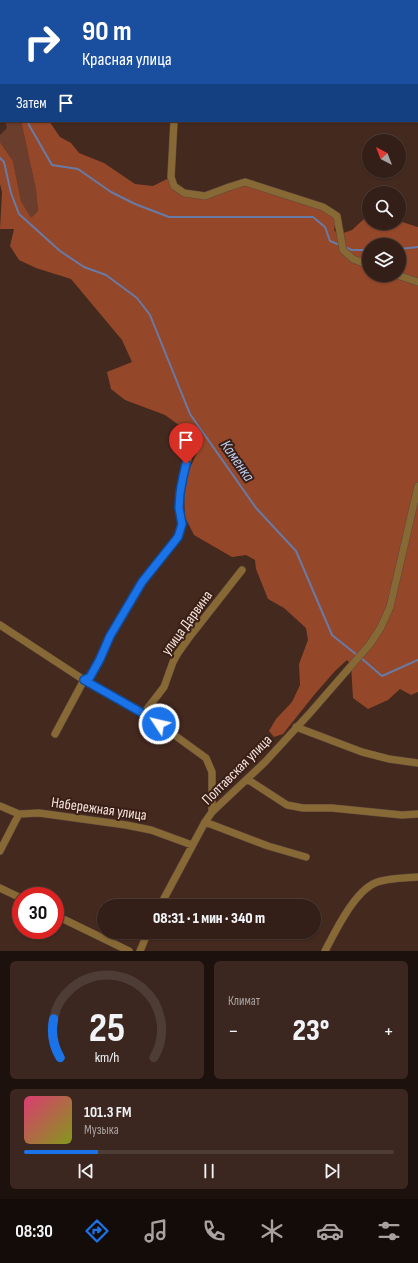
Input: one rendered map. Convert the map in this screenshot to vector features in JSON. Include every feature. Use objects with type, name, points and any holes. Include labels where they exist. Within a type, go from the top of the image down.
[{"type":"street","points":[[174,122],[171,177],[174,186],[184,193],[205,196],[229,186],[245,182],[323,207],[337,216],[343,250],[353,259],[362,262]]},
{"type":"street","points":[[406,278],[418,282]]},
{"type":"street","points":[[55,734],[84,680],[90,677],[110,636],[142,582],[178,537],[182,524],[179,508],[180,493],[190,451]]},
{"type":"street","name":"Полтавская улица","points":[[164,899],[192,845],[212,812],[247,779],[296,727],[370,644],[381,627],[390,607],[418,486]]},
{"type":"street","name":"улица Дарвина","points":[[144,714],[164,687],[178,653],[242,570]]},
{"type":"street","points":[[0,625],[84,680],[144,714],[206,758],[212,772],[212,812]]},
{"type":"street","points":[[296,727],[362,752],[389,759],[418,763]]},
{"type":"street","points":[[247,779],[287,805],[303,808],[332,808],[402,815],[418,814]]},
{"type":"street","name":"Набережная улица","points":[[0,806],[19,814],[38,813],[126,825],[151,830],[192,845]]},
{"type":"street","points":[[0,851],[19,814]]},
{"type":"street","points":[[205,822],[268,846],[306,857]]},
{"type":"street","points":[[325,951],[345,914],[365,890],[375,883],[418,877]]},
{"type":"street","points":[[0,888],[12,894]]},
{"type":"street","points":[[64,919],[129,951]]},
{"type":"street","points":[[140,951],[145,939]]},
{"type":"shaded area","points":[[5,122],[21,122],[36,190],[38,211],[31,219],[21,201],[13,161],[0,142],[0,135],[7,128]]},
{"type":"shaded area","points":[[21,122],[50,122],[60,137],[71,143],[79,153],[104,163],[135,184],[153,186],[171,177],[174,186],[196,196],[245,182],[337,216],[334,230],[338,235],[352,230],[362,221],[362,230],[406,230],[406,223],[418,227],[418,692],[411,695],[400,689],[388,700],[368,709],[353,698],[351,665],[347,660],[314,695],[283,734],[274,737],[269,731],[276,719],[292,702],[300,685],[299,664],[308,640],[306,628],[284,608],[268,599],[256,569],[255,560],[246,555],[232,557],[194,535],[185,517],[184,494],[188,472],[197,453],[190,433],[165,415],[125,400],[111,389],[107,372],[132,362],[122,340],[71,279],[36,268],[19,260],[10,246],[14,229],[0,229],[2,192],[0,184],[0,142],[13,161],[21,201],[31,218],[38,211],[36,190]]},
{"type":"waterway","points":[[28,122],[52,165],[78,169],[111,192],[135,204],[169,217],[313,217],[325,227],[330,241],[340,245]]},
{"type":"waterway","name":"Каменка","points":[[0,158],[4,162],[11,193],[19,214],[60,251],[84,267],[106,275],[137,298],[150,315],[190,414],[256,508],[296,551],[332,635],[357,655]]},
{"type":"waterway","points":[[344,247],[352,250],[362,250]]},
{"type":"waterway","points":[[406,248],[418,247]]},
{"type":"waterway","name":"Каменка","points":[[361,658],[382,676],[418,660]]},
{"type":"route","points":[[159,724],[84,680],[90,677],[110,636],[142,582],[178,537],[182,524],[179,508],[180,493],[186,464]]}]
